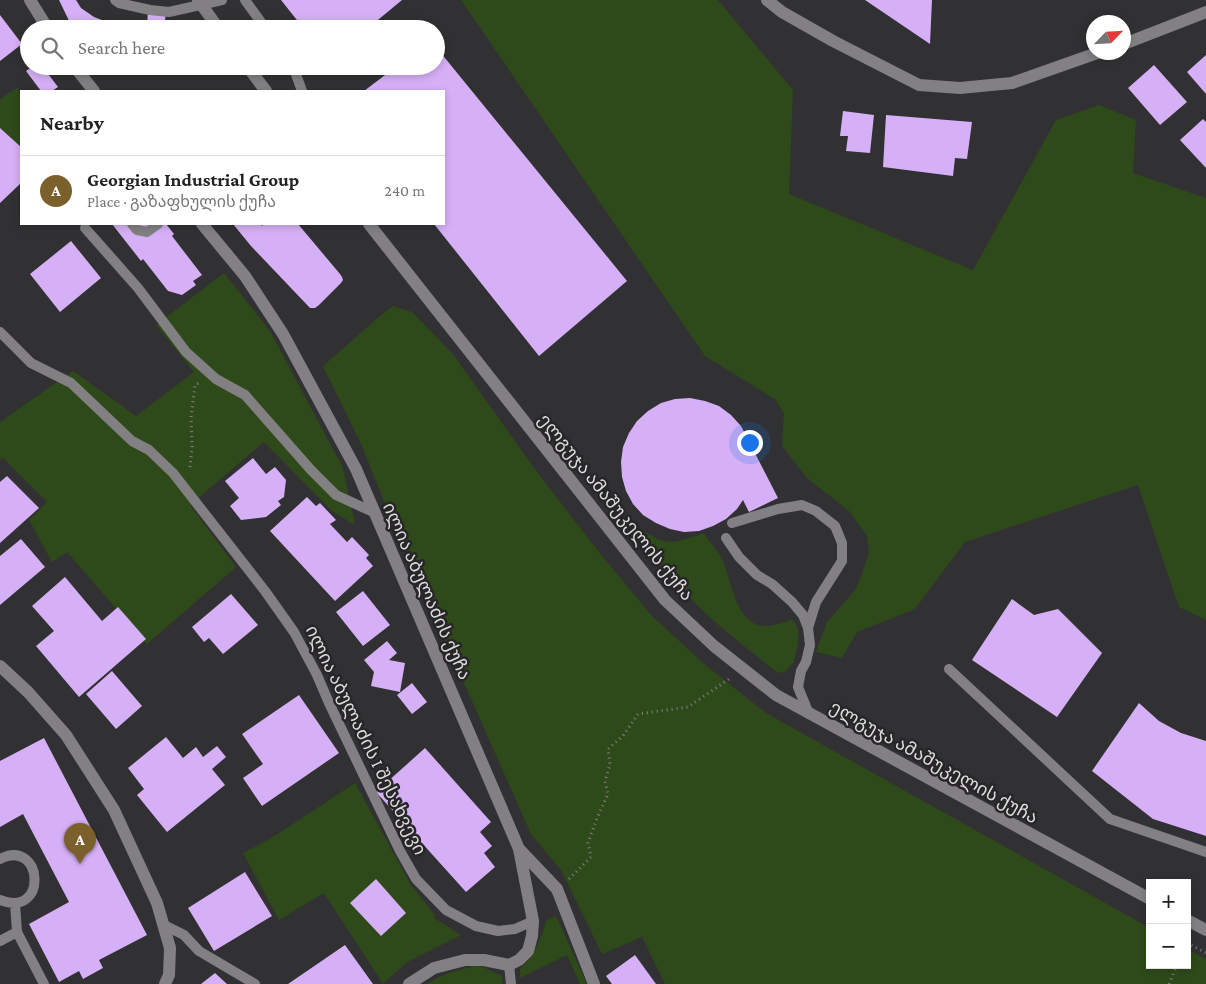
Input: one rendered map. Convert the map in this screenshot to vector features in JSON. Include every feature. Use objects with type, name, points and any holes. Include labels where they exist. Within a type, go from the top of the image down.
[{"type":"street","points":[[30,0],[42,20]]},
{"type":"street","points":[[767,0],[782,12],[918,85],[960,88],[1012,83],[1086,57]]},
{"type":"street","points":[[200,2],[213,20]]},
{"type":"street","points":[[1131,41],[1206,12]]},
{"type":"street","points":[[81,75],[93,90]]},
{"type":"street","points":[[254,75],[265,90]]},
{"type":"street","name":"ილია აბულაძის ქუჩა","points":[[203,225],[245,276],[283,334],[356,469],[519,849],[557,889],[594,984]]},
{"type":"street","name":"ელგუჯა ამაშუკელის ქუჩა","points":[[370,225],[665,600],[714,646],[776,695],[1146,898]]},
{"type":"street","points":[[0,666],[28,692],[66,735],[114,810],[158,903],[170,948],[169,975],[165,984]]},
{"type":"street","points":[[409,984],[434,968],[465,960],[484,960],[509,965],[519,960],[528,951],[533,921],[519,849]]},
{"type":"street","points":[[1191,922],[1206,930]]},
{"type":"lane","points":[[115,0],[119,3],[150,10],[169,12],[200,2],[222,0]]},
{"type":"lane","points":[[245,0],[259,20]]},
{"type":"lane","points":[[296,75],[302,90]]},
{"type":"lane","points":[[133,225],[137,230],[147,232],[157,225]]},
{"type":"lane","points":[[86,228],[138,288],[154,312],[186,352],[216,379],[245,395],[336,496],[373,512]]},
{"type":"lane","name":"ილია აბულაძის I შესახვევი","points":[[0,332],[31,362],[71,383],[132,441],[150,450],[173,473],[266,591],[294,632],[317,675],[400,851],[416,880],[446,910],[476,926],[498,931],[515,929],[533,921]]},
{"type":"lane","points":[[732,523],[778,509],[802,505],[816,511],[835,526],[842,543],[842,561],[816,602],[808,628]]},
{"type":"lane","points":[[726,538],[739,557],[757,575],[772,584],[803,615],[808,628],[810,645],[806,662],[801,671],[798,687],[809,714]]},
{"type":"lane","points":[[949,669],[1110,820],[1206,852]]},
{"type":"lane","points":[[0,859],[13,856],[21,857],[32,868],[36,882],[29,896],[23,900],[15,903],[0,900]]},
{"type":"lane","points":[[15,903],[17,932],[44,984]]},
{"type":"lane","points":[[164,925],[184,935],[199,951],[255,984]]},
{"type":"lane","points":[[0,941],[17,932]]},
{"type":"lane","points":[[509,965],[511,984]]},
{"type":"path","points":[[180,483],[187,480],[189,474],[196,385],[216,379]]},
{"type":"path","points":[[557,889],[591,857],[588,843],[608,794],[605,781],[610,764],[608,748],[622,736],[638,714],[688,707],[727,681]]},
{"type":"path","points":[[1191,945],[1206,953]]},
{"type":"path","points":[[1169,984],[1175,969]]},
{"type":"green space","points":[[461,0],[718,0],[793,90],[789,194],[973,270],[1056,120],[1099,105],[1136,120],[1133,173],[1206,198],[1206,620],[1179,607],[1138,485],[965,542],[915,609],[857,632],[842,658],[816,652],[827,622],[856,589],[869,553],[867,536],[849,511],[807,478],[782,446],[784,414],[776,400],[705,356]]},
{"type":"green space","points":[[17,88],[20,92],[20,146],[0,128],[0,99]]},
{"type":"green space","points":[[224,273],[270,331],[343,468],[355,525],[332,511],[264,442],[190,505],[236,567],[147,644],[67,552],[52,562],[29,520],[47,502],[3,458],[0,460],[0,422],[73,371],[136,416],[194,372],[156,325]]},
{"type":"green space","points":[[393,306],[412,312],[452,353],[534,468],[598,551],[651,615],[703,663],[766,713],[1146,926],[1146,969],[1191,969],[1191,951],[1206,959],[1206,984],[665,984],[642,937],[602,954],[561,870],[531,834],[390,516],[362,446],[323,366]]},
{"type":"green space","points":[[645,532],[668,542],[684,540],[704,533],[720,555],[737,603],[742,613],[748,619],[762,626],[792,619],[798,629],[798,643],[794,662],[786,671],[778,673],[698,606],[641,543]]},
{"type":"green space","points":[[355,783],[411,885],[435,915],[434,918],[461,935],[407,962],[383,984],[324,893],[279,920],[243,853],[270,839]]},
{"type":"green space","points":[[556,916],[587,984],[580,984],[567,955],[520,978],[520,969],[536,947],[546,921]]},
{"type":"green space","points":[[479,965],[502,976],[502,984],[426,984],[448,973]]},
{"type":"building","points":[[59,0],[76,0],[81,8],[102,20],[69,20]]},
{"type":"building","points":[[281,0],[402,0],[378,20],[297,20]]},
{"type":"building","points":[[865,0],[932,0],[930,44]]},
{"type":"building","points":[[148,11],[166,13],[165,20],[147,20]]},
{"type":"building","points":[[0,15],[20,41],[20,46],[0,61]]},
{"type":"building","points":[[1206,55],[1206,94],[1187,72]]},
{"type":"building","points":[[445,58],[627,281],[539,356],[435,225],[445,225],[445,90],[365,90],[385,75],[445,75]]},
{"type":"building","points":[[1154,65],[1187,102],[1160,125],[1128,88]]},
{"type":"building","points":[[29,75],[49,75],[58,87],[54,90],[40,90]]},
{"type":"building","points":[[843,111],[874,115],[870,153],[846,151],[848,136],[840,136]]},
{"type":"building","points":[[886,115],[972,122],[967,159],[955,158],[953,176],[883,167]]},
{"type":"building","points":[[1203,119],[1206,122],[1206,168],[1180,140]]},
{"type":"building","points":[[0,128],[20,146],[20,184],[0,203]]},
{"type":"building","points":[[113,225],[167,225],[174,234],[172,236],[202,275],[193,281],[196,285],[182,295],[168,291],[143,259],[141,261]]},
{"type":"building","points":[[234,225],[299,225],[343,280],[319,305],[315,308],[310,308],[251,246]]},
{"type":"building","points":[[71,241],[101,278],[60,312],[30,274]]},
{"type":"building","points":[[690,398],[719,406],[741,426],[778,498],[749,512],[743,500],[737,509],[726,519],[699,531],[684,532],[656,523],[643,515],[633,504],[626,491],[622,477],[621,462],[623,447],[637,421],[661,403],[675,399]]},
{"type":"building","points":[[253,458],[266,474],[275,467],[286,480],[284,497],[278,501],[281,505],[266,517],[241,520],[230,506],[239,498],[225,481]]},
{"type":"building","points":[[7,476],[39,508],[0,543],[0,482]]},
{"type":"building","points":[[307,497],[316,506],[320,503],[336,520],[330,524],[347,542],[352,537],[369,555],[366,558],[373,566],[335,601],[270,531]]},
{"type":"building","points":[[21,539],[45,567],[0,605],[0,556]]},
{"type":"building","points":[[65,577],[102,621],[118,607],[146,639],[79,697],[36,646],[54,631],[32,606]]},
{"type":"building","points":[[363,591],[390,625],[363,646],[336,612]]},
{"type":"building","points":[[231,594],[258,625],[223,654],[209,638],[204,642],[192,627]]},
{"type":"building","points":[[1012,599],[1034,615],[1058,609],[1102,653],[1057,717],[972,660]]},
{"type":"building","points":[[387,641],[397,653],[389,660],[405,663],[400,692],[371,686],[374,672],[364,660]]},
{"type":"building","points":[[112,671],[142,706],[116,729],[86,694]]},
{"type":"building","points":[[412,683],[427,702],[412,714],[397,695]]},
{"type":"building","points":[[299,695],[339,753],[262,806],[243,778],[263,764],[242,734]]},
{"type":"building","points":[[1139,703],[1159,721],[1181,733],[1206,741],[1206,836],[1153,819],[1092,771]]},
{"type":"building","points":[[166,737],[183,758],[196,747],[203,757],[217,746],[226,757],[212,769],[225,785],[167,832],[137,795],[144,789],[128,768]]},
{"type":"building","points":[[44,738],[147,935],[99,960],[103,968],[83,979],[79,971],[59,982],[29,924],[69,902],[23,814],[0,827],[0,761]]},
{"type":"building","points":[[425,748],[491,822],[480,832],[492,846],[484,853],[495,867],[466,892],[376,792]]},
{"type":"building","points":[[245,872],[272,916],[214,951],[188,908]]},
{"type":"building","points":[[376,879],[406,913],[381,936],[350,903]]},
{"type":"building","points":[[345,945],[373,984],[288,984]]},
{"type":"building","points":[[635,955],[656,984],[612,984],[606,976]]},
{"type":"building","points":[[215,973],[227,984],[201,984]]},
{"type":"place","name":"Georgian Industrial Group","points":[[80,864]]}]
